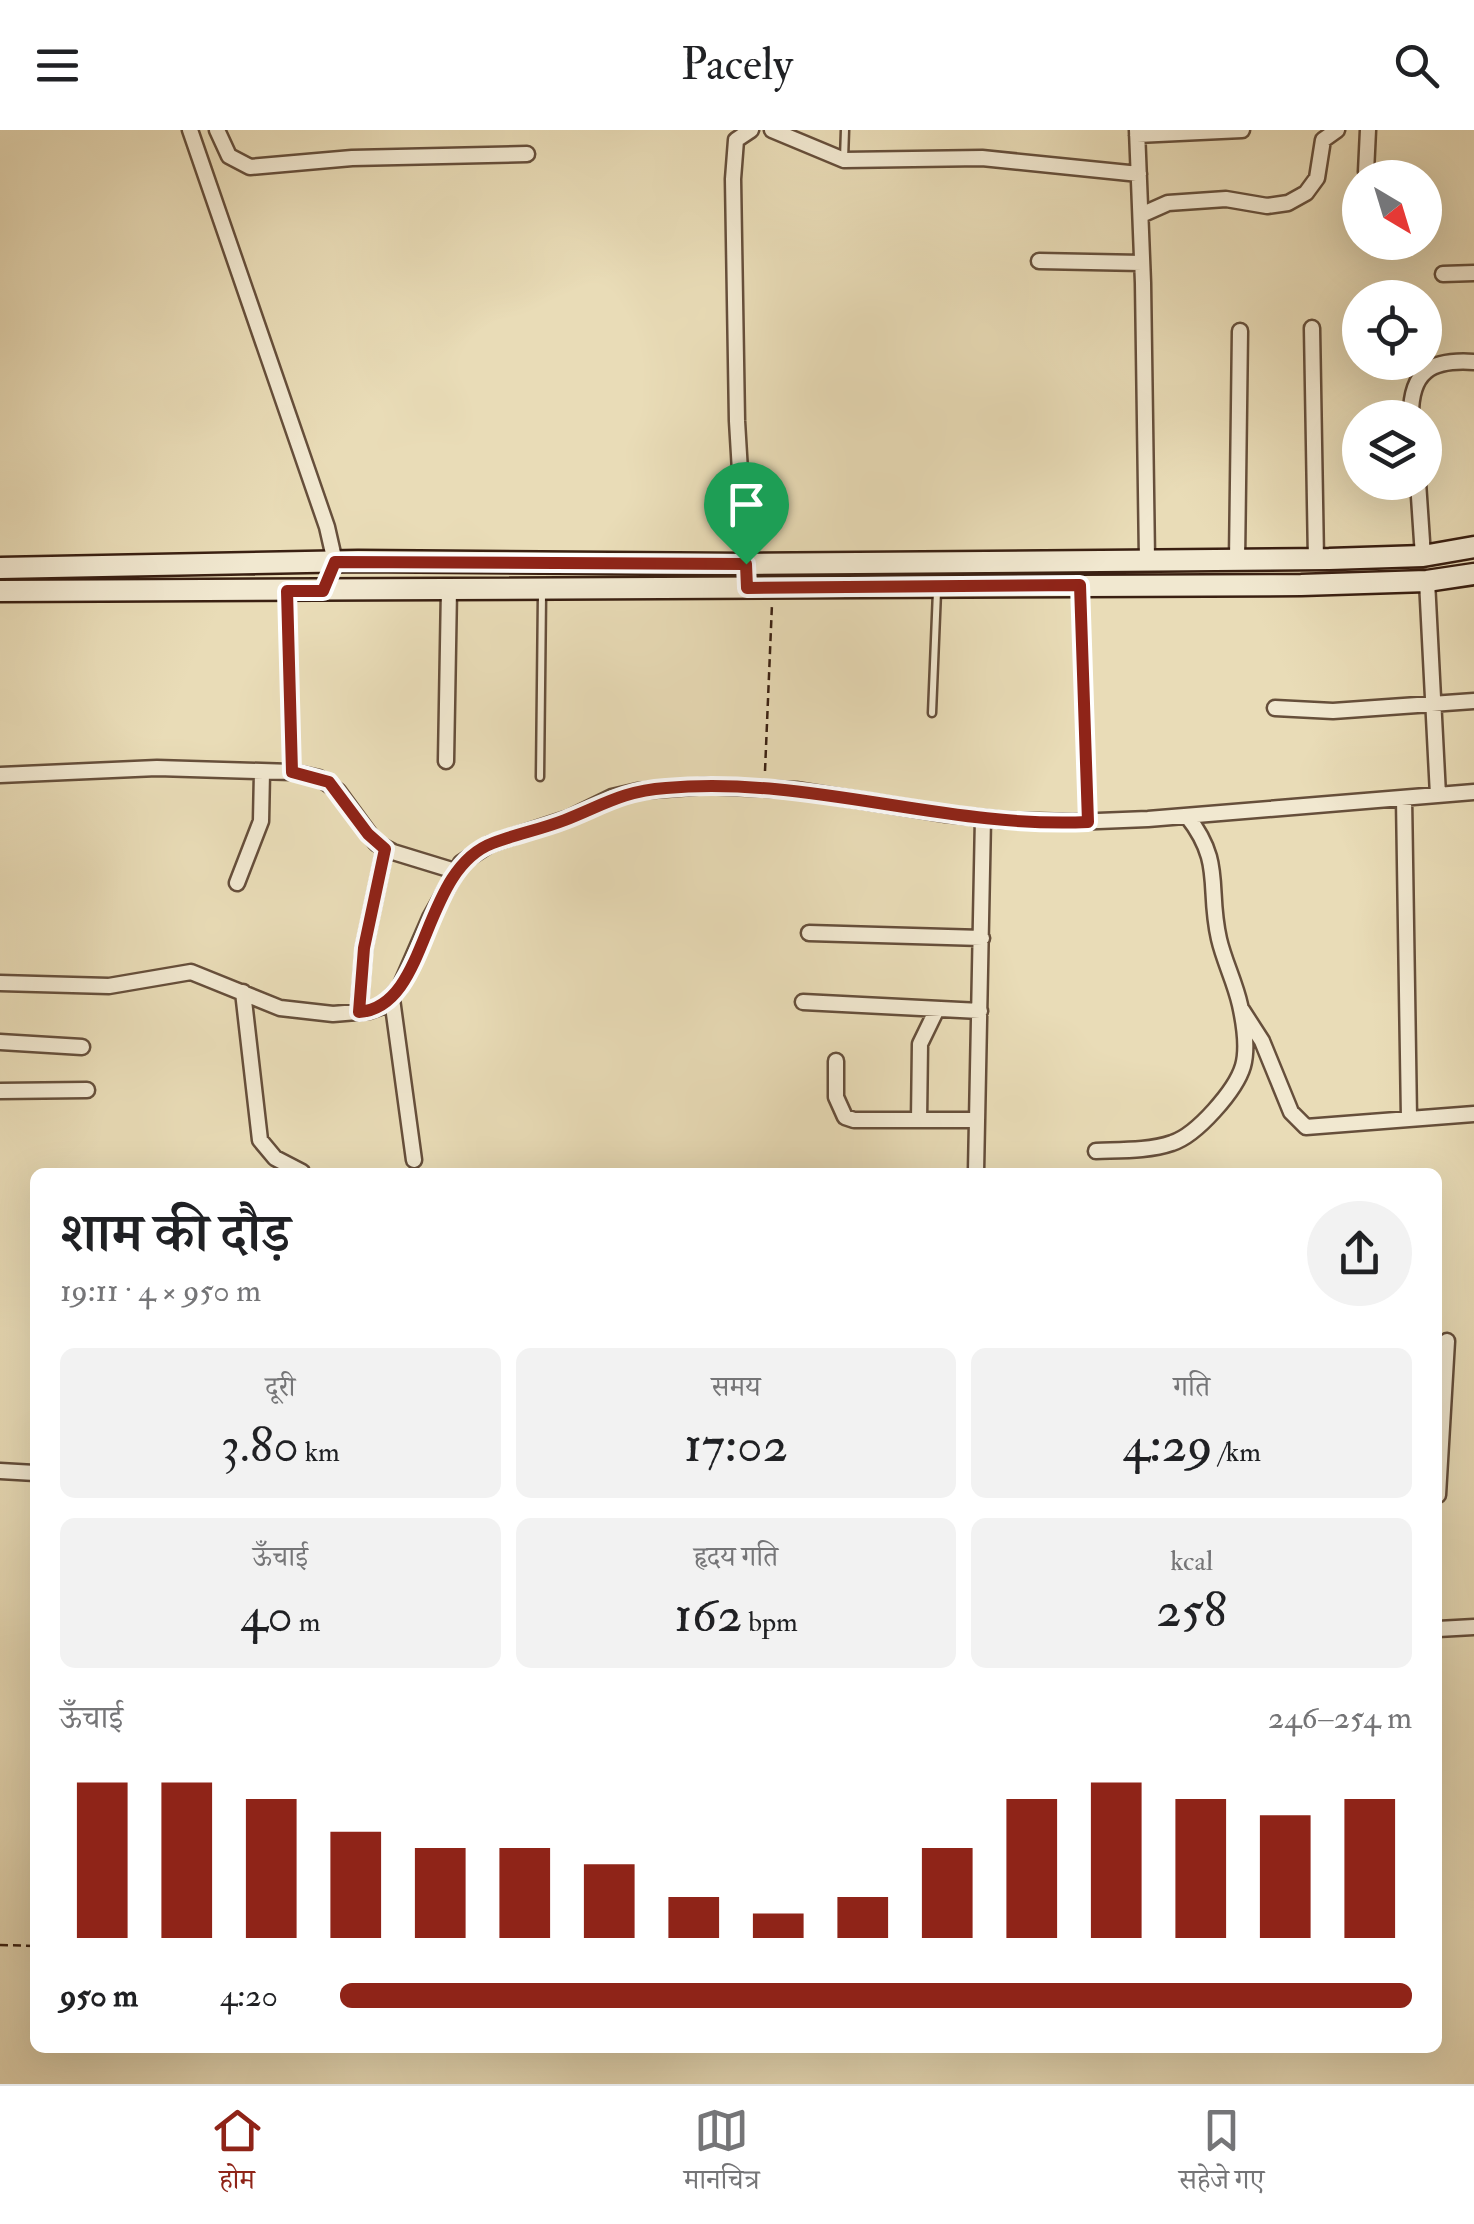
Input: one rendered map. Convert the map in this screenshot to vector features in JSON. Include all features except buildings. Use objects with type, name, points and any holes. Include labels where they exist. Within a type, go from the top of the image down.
[{"type":"street","points":[[190,130],[314,483],[336,572]]},
{"type":"street","points":[[217,130],[229,156],[250,167],[340,159],[527,154]]},
{"type":"street","points":[[746,577],[737,421],[733,179],[736,140],[751,130]]},
{"type":"street","points":[[772,130],[844,160],[982,158],[1139,174]]},
{"type":"street","points":[[1147,559],[1137,132],[1242,130]]},
{"type":"street","points":[[1140,215],[1168,203],[1288,203],[1312,186],[1321,168],[1323,140],[1337,130]]},
{"type":"street","points":[[1367,160],[1368,130]]},
{"type":"street","points":[[1038,261],[1142,262]]},
{"type":"street","points":[[1442,274],[1474,273]]},
{"type":"street","points":[[1312,328],[1316,560]]},
{"type":"street","points":[[1238,560],[1240,331]]},
{"type":"street","points":[[1412,400],[1425,372],[1445,361],[1474,362]]},
{"type":"street","points":[[1419,500],[1422,556]]},
{"type":"street","points":[[0,591],[287,591],[336,572],[449,589],[542,588],[1147,559],[1422,556],[1474,547]]},
{"type":"street","points":[[0,568],[336,572],[418,564],[746,577],[773,588],[1427,581],[1474,574]]},
{"type":"street","points":[[1427,581],[1438,795]]},
{"type":"street","points":[[446,762],[449,589]]},
{"type":"street","points":[[1276,708],[1332,710],[1474,701]]},
{"type":"street","points":[[0,775],[156,768],[292,772],[329,782],[368,834],[385,849],[455,871]]},
{"type":"street","points":[[237,883],[261,821],[262,772]]},
{"type":"street","points":[[414,1160],[392,999],[455,871],[490,844],[569,818],[612,797],[666,788],[764,788],[984,818],[1088,822],[1474,792]]},
{"type":"street","points":[[1404,798],[1409,1118]]},
{"type":"street","points":[[1096,1151],[1170,1144],[1198,1128],[1240,1076],[1244,1061],[1240,1007],[1218,936],[1211,858],[1205,838],[1187,816]]},
{"type":"street","points":[[976,1168],[984,818]]},
{"type":"street","points":[[359,1012],[364,948],[385,849]]},
{"type":"street","points":[[808,934],[982,938]]},
{"type":"street","points":[[0,983],[109,986],[191,972],[280,1008],[300,1012],[369,1011],[392,999]]},
{"type":"street","points":[[243,992],[260,1140],[275,1158],[294,1168]]},
{"type":"street","points":[[803,1002],[980,1011]]},
{"type":"street","points":[[1240,1007],[1262,1041],[1298,1122],[1317,1128],[1474,1114]]},
{"type":"street","points":[[919,1120],[920,1044],[937,1009]]},
{"type":"street","points":[[0,1042],[82,1047]]},
{"type":"street","points":[[836,1062],[836,1097],[845,1118],[977,1120]]},
{"type":"street","points":[[0,1092],[88,1090]]},
{"type":"street","points":[[1442,1427],[1447,1341]]},
{"type":"street","points":[[0,1471],[30,1473]]},
{"type":"street","points":[[1442,1629],[1474,1627]]},
{"type":"lane","points":[[844,160],[845,130]]},
{"type":"lane","points":[[932,713],[937,585]]},
{"type":"lane","points":[[1080,585],[1088,822]]},
{"type":"lane","points":[[540,777],[542,588]]},
{"type":"path","points":[[764,788],[773,588]]},
{"type":"path","points":[[287,591],[292,772]]},
{"type":"path","points":[[0,1945],[30,1946]]},
{"type":"route","points":[[335,562],[746,564],[747,588],[1080,585],[1088,822],[1002,820],[796,790],[740,786],[666,788],[612,797],[541,829],[490,844],[462,862],[430,918],[392,999],[383,1006],[359,1012],[364,948],[385,849],[368,834],[329,782],[292,772],[287,591],[323,591],[335,562]]}]
